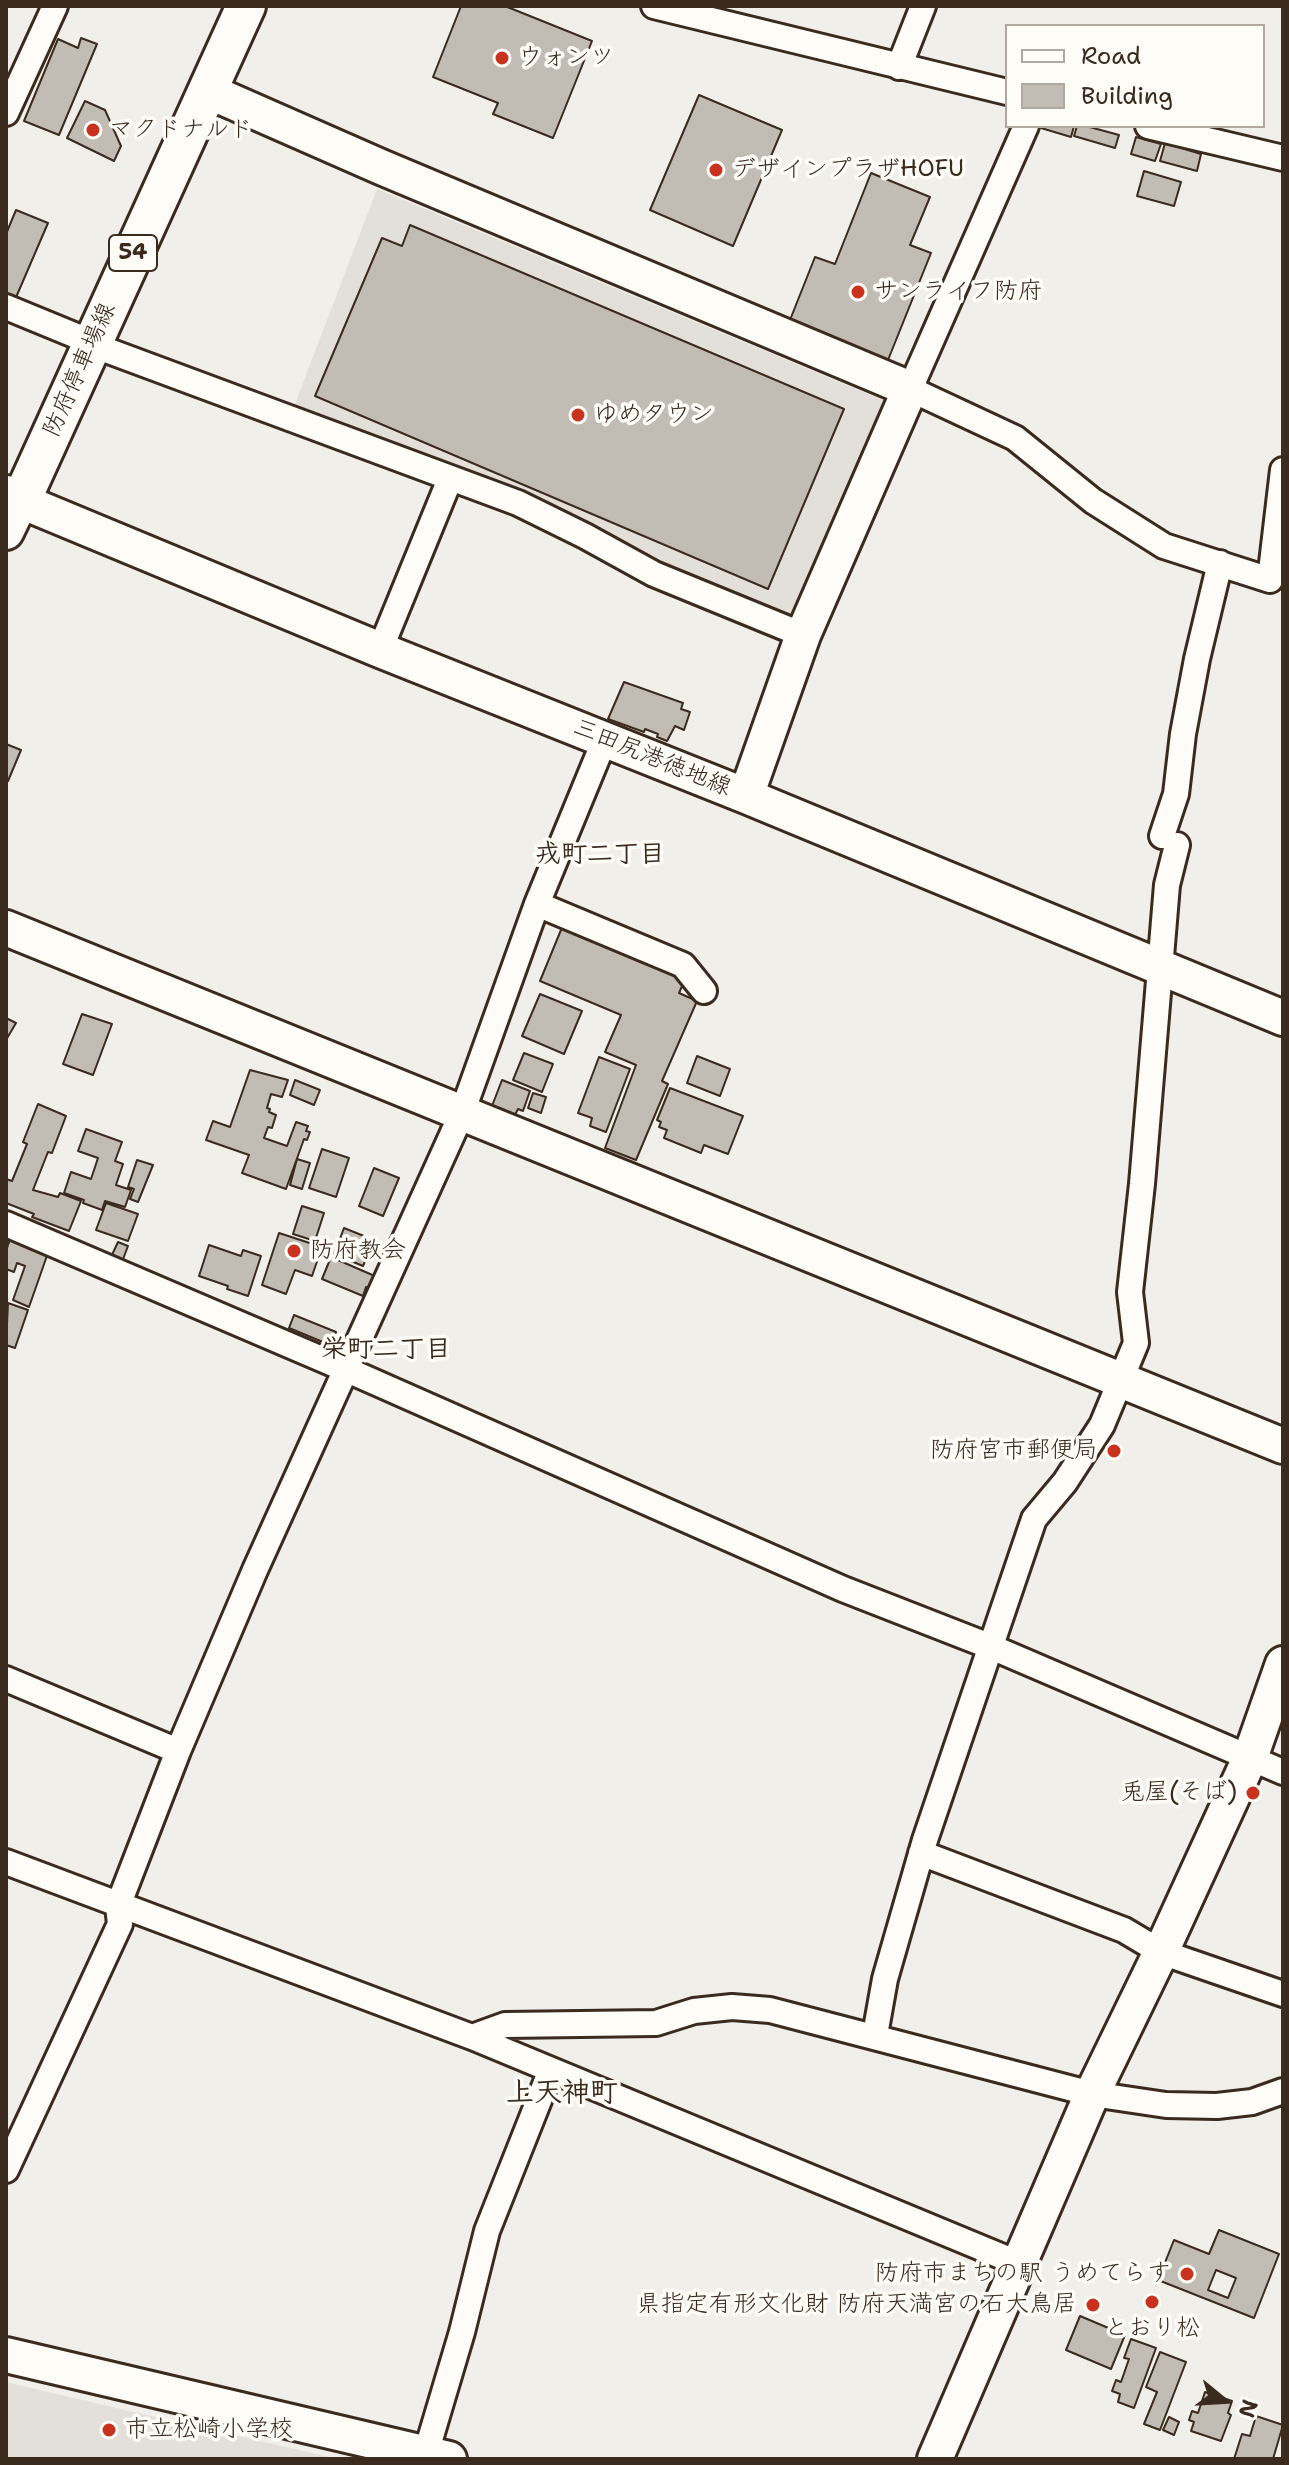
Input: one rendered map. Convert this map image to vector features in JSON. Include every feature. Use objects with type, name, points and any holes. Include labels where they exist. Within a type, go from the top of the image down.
[{"type":"main road","name":"防府停車場線","points":[[11,509],[85,341],[208,91],[246,6]]},
{"type":"street","points":[[6,113],[55,6]]},
{"type":"street","points":[[654,6],[714,13],[899,67],[1005,92]]},
{"type":"street","points":[[899,67],[923,6]]},
{"type":"street","points":[[208,91],[910,389],[1015,438],[1093,501],[1164,546],[1270,580],[1283,470]]},
{"type":"street","points":[[746,796],[803,635],[1025,128]]},
{"type":"street","points":[[1156,128],[1283,158]]},
{"type":"street","points":[[6,307],[85,341],[518,503],[654,574],[803,635]]},
{"type":"street","points":[[380,650],[450,479]]},
{"type":"street","name":"三田尻港徳地線","points":[[11,509],[605,739],[1283,1018]]},
{"type":"street","points":[[875,2035],[885,1979],[921,1853],[1034,1519],[1065,1482],[1102,1425],[1136,1343],[1130,1292],[1142,1184],[1170,841],[1183,734],[1220,563]]},
{"type":"street","points":[[6,2170],[120,1924],[118,1906],[178,1751],[345,1369],[462,1113],[537,904],[605,739]]},
{"type":"street","points":[[537,904],[683,965],[704,991]]},
{"type":"street","points":[[6,928],[1283,1446]]},
{"type":"street","points":[[6,1224],[345,1369],[843,1589],[989,1646],[1283,1772]]},
{"type":"street","points":[[935,2459],[1092,2094],[1250,1758],[1283,1664]]},
{"type":"street","points":[[6,1679],[178,1751]]},
{"type":"street","points":[[921,1853],[1124,1930],[1161,1952],[1283,1994]]},
{"type":"street","points":[[6,1862],[472,2037],[1020,2264]]},
{"type":"street","points":[[472,2037],[505,2025],[656,2023],[694,2011],[732,2007],[770,2010],[875,2035],[1092,2094],[1166,2105],[1217,2106],[1252,2102],[1283,2091]]},
{"type":"street","points":[[6,2355],[437,2456],[462,2332],[487,2231],[551,2070]]},
{"type":"shaded area","points":[[377,189],[885,401],[792,618],[645,558],[550,509],[460,468],[293,409]]},
{"type":"shaded area","name":"市立松崎小学校","points":[[6,2382],[86,2401],[338,2459],[6,2459]]},
{"type":"building","points":[[461,6],[505,6],[592,41],[553,138],[493,114],[498,103],[433,77]]},
{"type":"building","points":[[81,38],[97,44],[59,135],[24,121],[58,39],[78,48]]},
{"type":"building","name":"デザインプラザHOFU","points":[[699,95],[782,130],[733,246],[650,210]]},
{"type":"building","points":[[85,101],[105,110],[121,146],[114,161],[67,138]]},
{"type":"building","points":[[1041,128],[1073,128],[1071,137]]},
{"type":"building","points":[[1076,128],[1093,128],[1119,135],[1115,148],[1074,136]]},
{"type":"building","points":[[1136,137],[1161,144],[1155,161],[1131,154]]},
{"type":"building","points":[[1165,143],[1201,154],[1197,171],[1160,161]]},
{"type":"building","points":[[1144,171],[1181,182],[1174,206],[1137,196]]},
{"type":"building","name":"サンライフ防府","points":[[871,173],[930,197],[910,245],[931,253],[888,360],[790,320],[815,257],[835,264]]},
{"type":"building","points":[[16,210],[48,223],[14,302],[6,298],[6,234]]},
{"type":"building","points":[[410,225],[844,409],[768,589],[315,396],[382,238],[402,246]]},
{"type":"building","points":[[624,682],[683,703],[681,709],[690,712],[684,730],[675,726],[667,741],[645,729],[644,732],[608,719]]},
{"type":"building","points":[[6,744],[21,750],[8,781],[6,780]]},
{"type":"building","points":[[563,925],[677,973],[683,984],[679,993],[697,1001],[662,1081],[668,1084],[636,1160],[605,1148],[636,1065],[605,1052],[621,1015],[540,981]]},
{"type":"building","points":[[540,994],[582,1011],[564,1054],[522,1036]]},
{"type":"building","points":[[82,1014],[112,1024],[93,1075],[63,1064]]},
{"type":"building","points":[[6,1018],[16,1023],[6,1040]]},
{"type":"building","points":[[524,1053],[553,1064],[542,1092],[513,1080]]},
{"type":"building","points":[[697,1056],[730,1069],[720,1096],[687,1083]]},
{"type":"building","points":[[599,1057],[630,1069],[606,1132],[590,1126],[592,1118],[578,1113]]},
{"type":"building","points":[[250,1070],[288,1080],[282,1097],[271,1094],[267,1108],[276,1115],[272,1128],[268,1127],[264,1138],[287,1146],[296,1122],[308,1126],[306,1131],[310,1132],[307,1140],[304,1139],[286,1189],[242,1173],[249,1155],[206,1140],[213,1121],[230,1127]]},
{"type":"building","points":[[295,1080],[320,1090],[314,1105],[290,1095]]},
{"type":"building","points":[[502,1080],[530,1091],[523,1111],[518,1109],[515,1115],[492,1106]]},
{"type":"building","points":[[670,1088],[743,1116],[728,1154],[704,1145],[701,1153],[664,1138],[667,1130],[659,1127],[661,1122],[657,1120]]},
{"type":"building","points":[[533,1093],[546,1097],[541,1113],[528,1108]]},
{"type":"building","points":[[38,1104],[66,1116],[33,1190],[58,1197],[60,1193],[81,1201],[69,1231],[6,1203],[6,1179],[12,1181]]},
{"type":"building","points":[[86,1129],[122,1142],[115,1161],[123,1164],[116,1185],[131,1190],[125,1207],[105,1201],[102,1210],[64,1193],[71,1172],[91,1179],[98,1158],[78,1151]]},
{"type":"building","points":[[322,1149],[349,1158],[336,1197],[309,1188]]},
{"type":"building","points":[[297,1159],[310,1163],[302,1189],[290,1185]]},
{"type":"building","points":[[137,1160],[153,1165],[138,1202],[130,1199],[134,1189],[128,1187]]},
{"type":"building","points":[[374,1168],[399,1178],[383,1216],[359,1206]]},
{"type":"building","points":[[106,1203],[138,1214],[128,1241],[96,1230]]},
{"type":"building","points":[[302,1206],[324,1213],[315,1241],[293,1234]]},
{"type":"building","points":[[344,1228],[374,1240],[363,1266],[334,1254]]},
{"type":"building","points":[[279,1233],[322,1247],[312,1276],[295,1270],[286,1294],[262,1285]]},
{"type":"building","points":[[11,1236],[49,1250],[29,1307],[13,1300],[25,1266],[17,1263],[14,1272],[6,1269],[6,1251]]},
{"type":"building","points":[[118,1242],[128,1246],[122,1262],[111,1257]]},
{"type":"building","points":[[209,1245],[241,1256],[243,1250],[261,1256],[248,1296],[199,1276]]},
{"type":"building","points":[[331,1257],[377,1277],[372,1289],[366,1287],[363,1296],[322,1279]]},
{"type":"building","points":[[8,1303],[28,1310],[15,1348],[6,1345]]},
{"type":"building","points":[[294,1315],[336,1332],[330,1345],[289,1328]]},
{"type":"building","name":"防府市まちの駅 うめてらす","points":[[1219,2230],[1279,2254],[1254,2318],[1158,2280],[1174,2240],[1209,2254]],"holes":[[[1216,2270],[1236,2278],[1228,2298],[1208,2290]]]},
{"type":"building","points":[[1080,2316],[1125,2335],[1111,2369],[1066,2350]]},
{"type":"building","points":[[1131,2339],[1156,2348],[1134,2408],[1118,2402],[1120,2394],[1112,2391],[1116,2380],[1121,2382],[1129,2359],[1124,2358]]},
{"type":"building","points":[[1160,2352],[1186,2362],[1160,2430],[1144,2424],[1157,2392],[1146,2387]]},
{"type":"building","points":[[1205,2392],[1232,2401],[1228,2413],[1231,2415],[1221,2441],[1191,2431],[1194,2422],[1189,2420],[1192,2411],[1198,2413]]},
{"type":"building","points":[[1256,2416],[1283,2425],[1273,2459],[1234,2459],[1242,2434],[1250,2436]]},
{"type":"building","points":[[1169,2417],[1179,2422],[1174,2435],[1163,2430]]},
{"type":"place","name":"ウォンツ","points":[[502,58]]},
{"type":"place","name":"マクドナルド","points":[[93,130]]},
{"type":"place","name":"デザインプラザHOFU","points":[[716,170]]},
{"type":"place","name":"サンライフ防府","points":[[858,292]]},
{"type":"place","name":"ゆめタウン","points":[[578,415]]},
{"type":"place","name":"防府教会","points":[[294,1251]]},
{"type":"place","name":"防府宮市郵便局","points":[[1114,1451]]},
{"type":"place","name":"兎屋(そば)","points":[[1253,1793]]},
{"type":"place","name":"防府市まちの駅 うめてらす","points":[[1187,2274]]},
{"type":"place","name":"とおり松","points":[[1152,2302]]},
{"type":"place","name":"県指定有形文化財 防府天満宮の石大鳥居","points":[[1093,2305]]},
{"type":"place","name":"市立松崎小学校","points":[[109,2430]]},
{"type":"district","name":"戎町二丁目","points":[[600,855]]},
{"type":"district","name":"栄町二丁目","points":[[386,1350]]},
{"type":"district","name":"上天神町","points":[[562,2094]]}]
